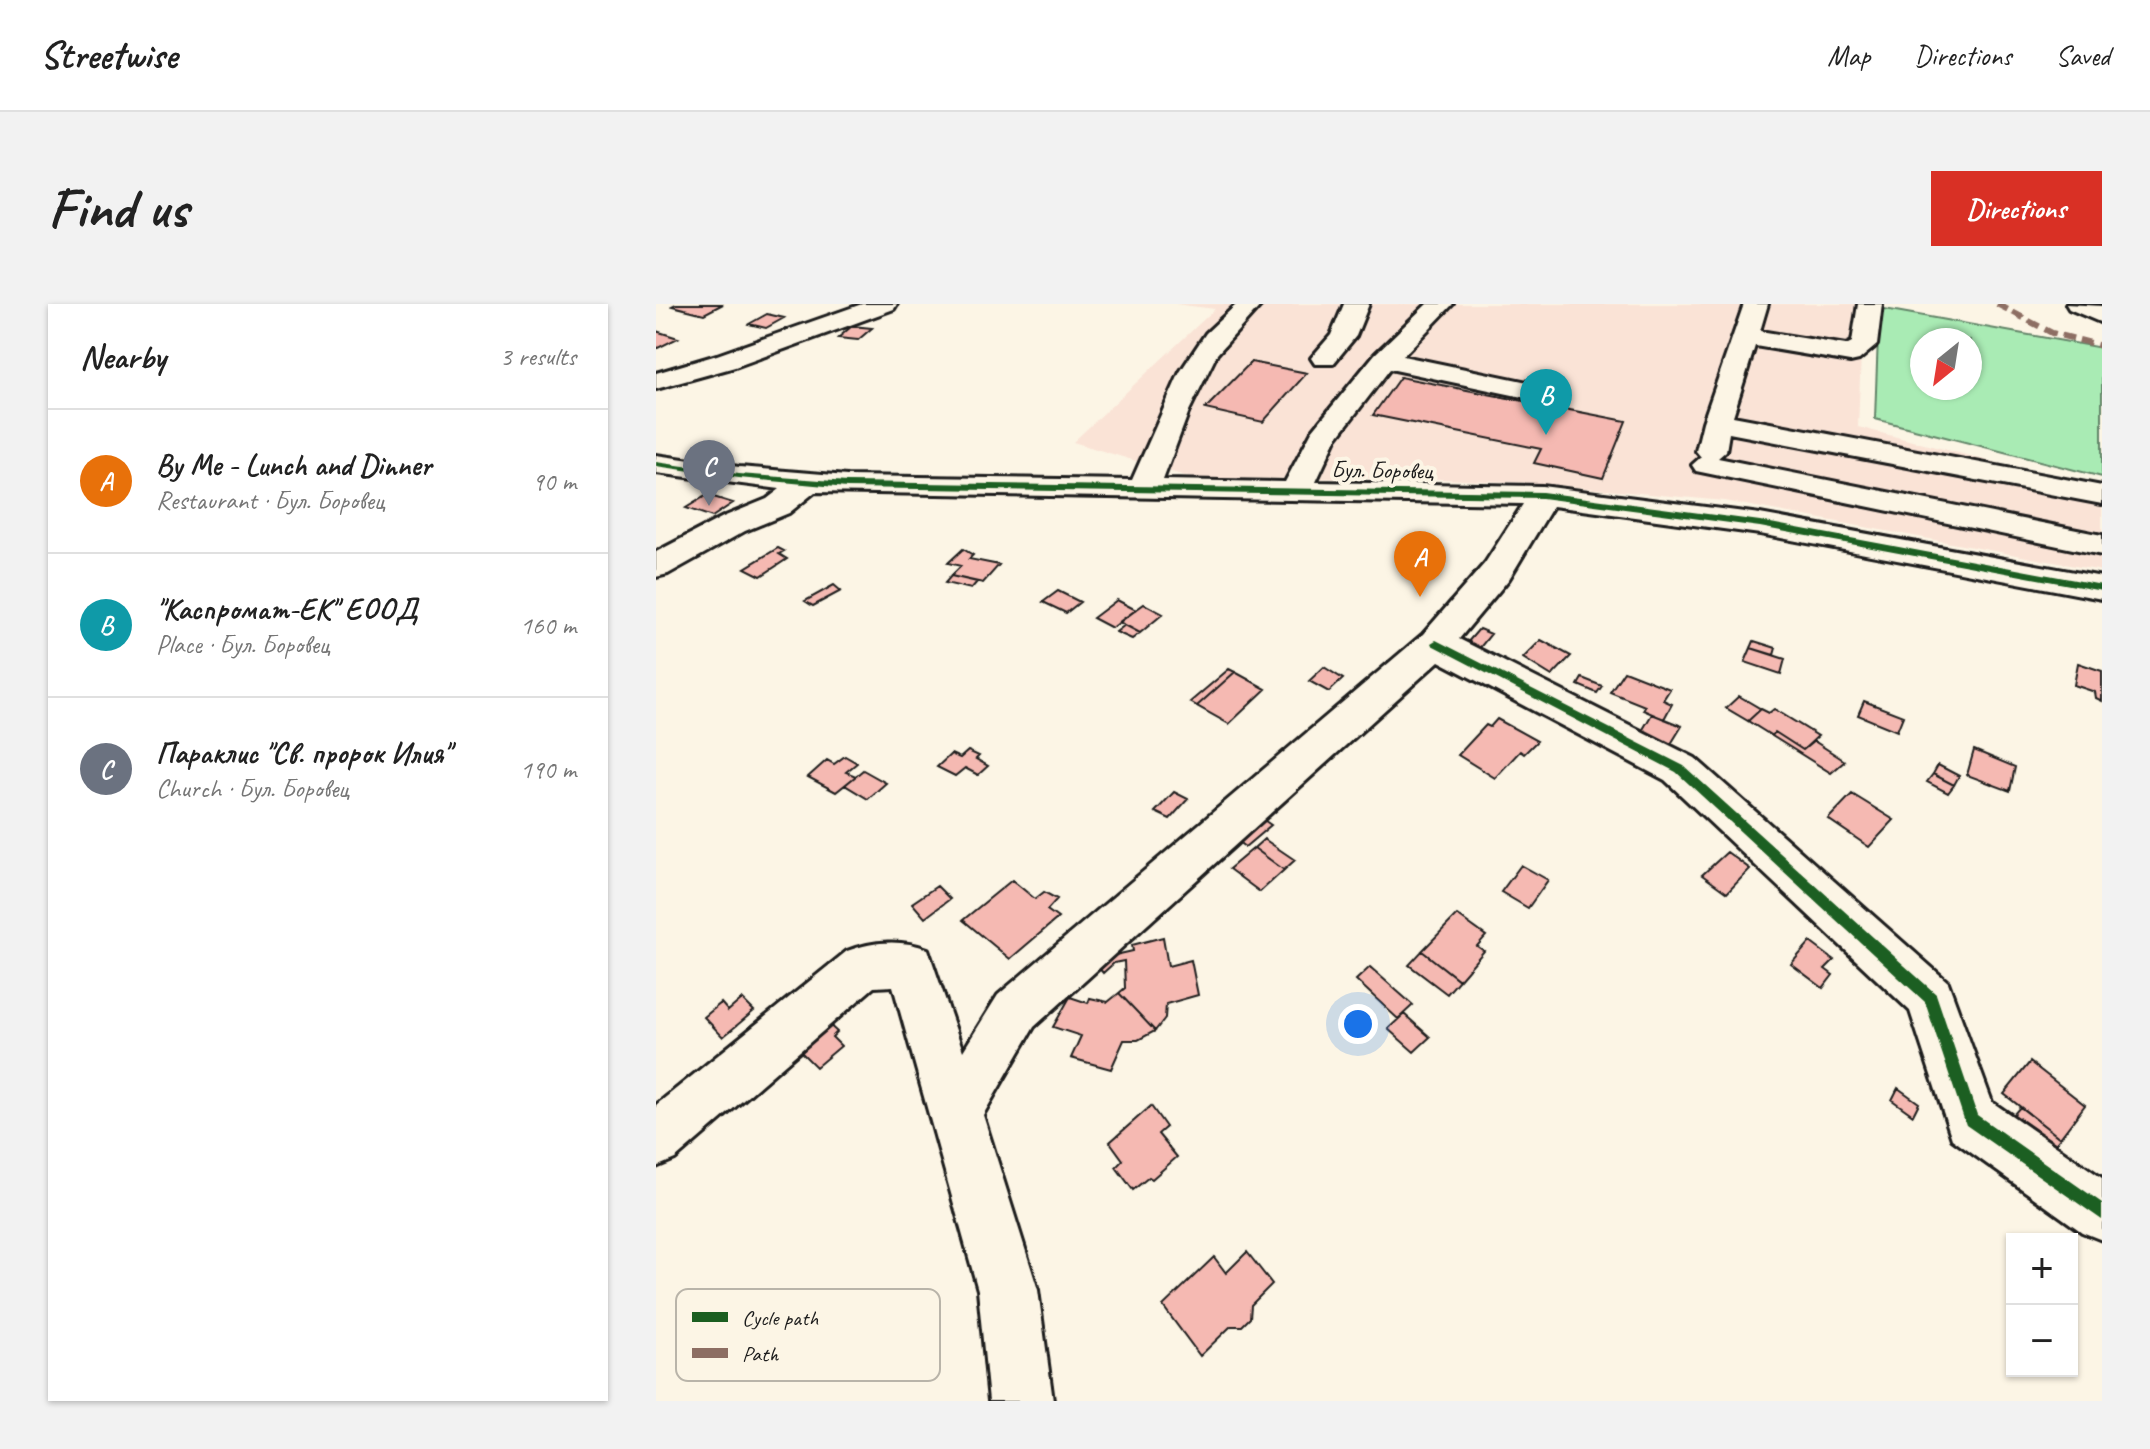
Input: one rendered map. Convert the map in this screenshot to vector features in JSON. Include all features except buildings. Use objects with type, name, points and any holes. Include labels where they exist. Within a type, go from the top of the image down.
[{"type":"street","points":[[656,381],[726,361],[885,304]]},
{"type":"street","points":[[1144,489],[1204,355],[1217,336],[1250,304]]},
{"type":"street","points":[[1324,358],[1342,338],[1348,325],[1349,312],[1357,304]]},
{"type":"street","points":[[1296,491],[1322,437],[1384,360],[1441,304]]},
{"type":"street","points":[[1702,515],[1707,465],[1717,422],[1756,304]]},
{"type":"street","points":[[1744,336],[1850,354],[1864,345],[1870,304]]},
{"type":"street","points":[[2078,304],[2102,316]]},
{"type":"street","points":[[2093,304],[2102,316]]},
{"type":"street","points":[[1384,360],[1527,390]]},
{"type":"street","points":[[1717,422],[2102,495]]},
{"type":"street","name":"Бул. Боровец","points":[[656,464],[807,483],[1542,495],[1702,515],[2102,588]]},
{"type":"street","points":[[1707,465],[2102,545]]},
{"type":"street","points":[[656,566],[734,524],[778,506],[807,483]]},
{"type":"street","points":[[955,1112],[1016,1011],[1436,643],[1497,571],[1533,517],[1542,495]]},
{"type":"street","points":[[1436,643],[1680,769],[1931,998],[1971,1120],[2102,1212]]},
{"type":"street","points":[[656,1140],[864,966],[911,964],[1008,1290],[1021,1401]]},
{"type":"shaded area","points":[[1175,304],[1863,304],[1858,427],[2102,490],[2102,571],[1724,501],[1533,483],[1418,478],[1195,479],[1073,442],[1215,309]]},
{"type":"green space","points":[[1879,308],[2102,348],[2102,477],[1875,419]]},
{"type":"marked path","points":[[1997,304],[2052,333],[2102,346]]},
{"type":"cycle path","points":[[656,464],[739,476],[847,485],[1542,495],[1760,524],[2102,588]]},
{"type":"cycle path","points":[[1436,643],[1680,769],[1931,998],[1971,1120],[2102,1212]]},
{"type":"place","name":"\"Каспромат-ЕК\" ЕООД","points":[[1546,435]]},
{"type":"place","name":"Параклис \"Св. пророк Илия\"","points":[[709,506]]},
{"type":"place","name":"By Me - Lunch and Dinner","points":[[1420,597]]}]
